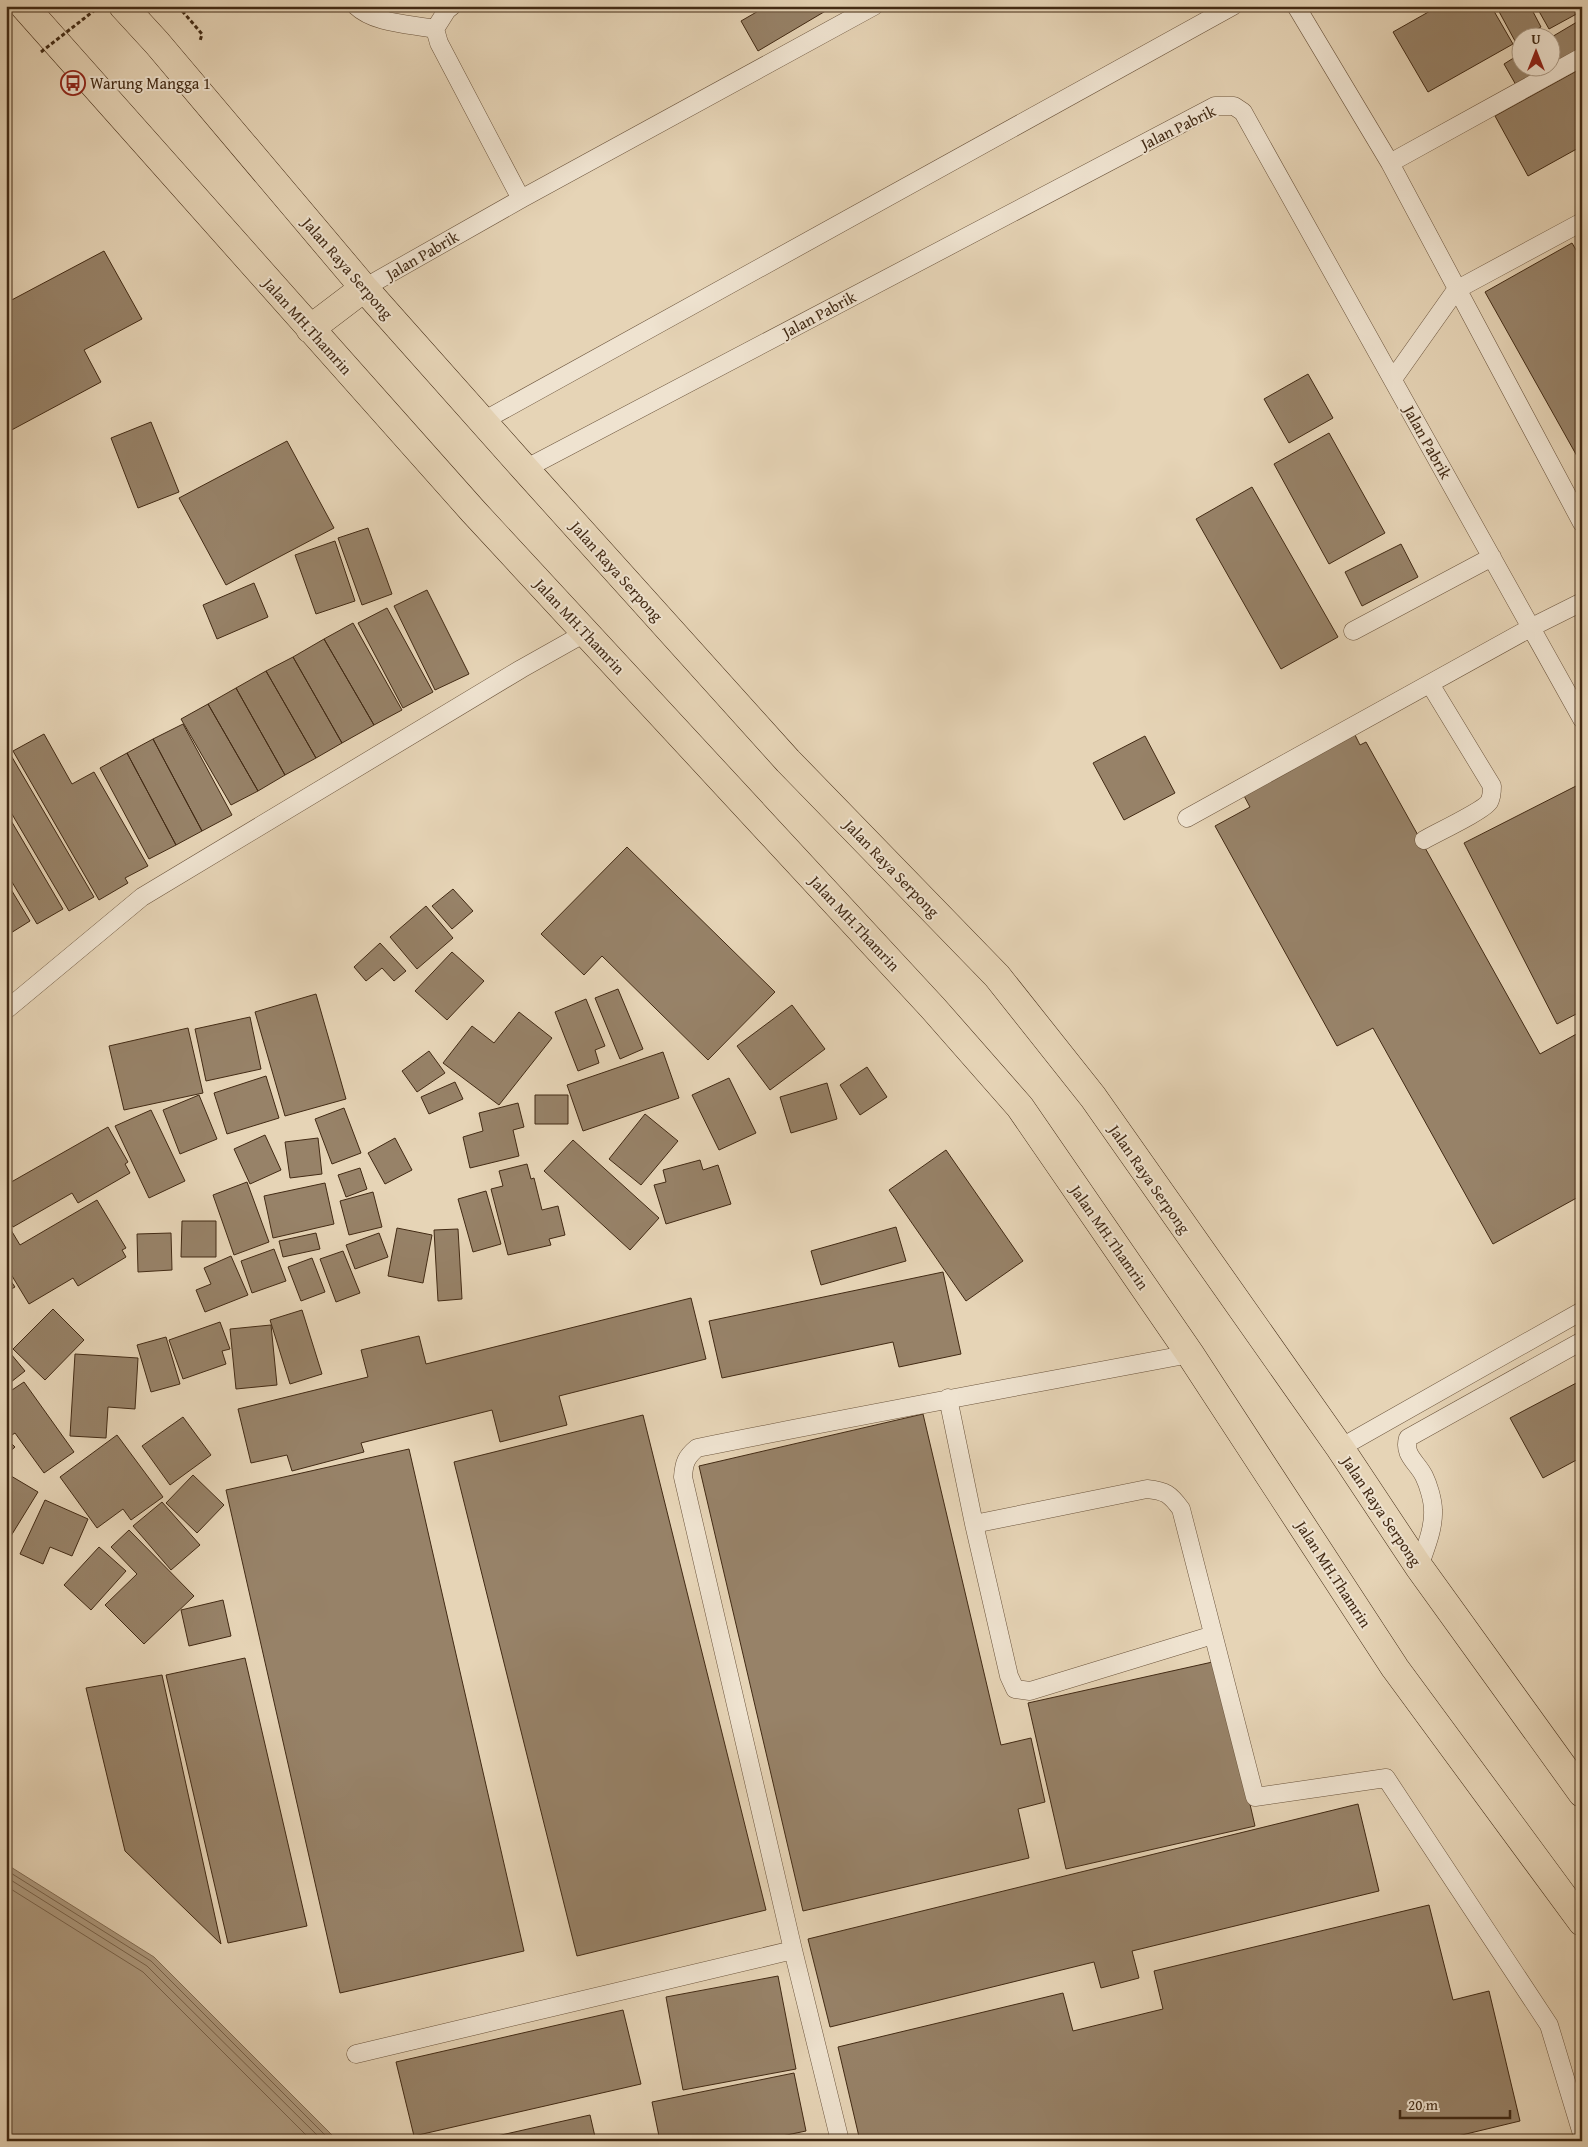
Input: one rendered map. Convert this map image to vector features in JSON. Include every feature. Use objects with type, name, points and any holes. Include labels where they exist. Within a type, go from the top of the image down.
[{"type":"main road","name":"Jalan MH.Thamrin","points":[[24,6],[472,510],[933,1008],[1020,1107],[1190,1354],[1395,1668],[1582,1922]]},
{"type":"main road","name":"Jalan Raya Serpong","points":[[122,6],[164,51],[364,288],[788,761],[997,976],[1093,1097],[1340,1448],[1419,1566],[1582,1792]]},
{"type":"main road","points":[[310,329],[364,288]]},
{"type":"lane","points":[[356,6],[364,14],[436,29]]},
{"type":"lane","points":[[452,6],[447,10],[436,29],[438,43],[521,199]]},
{"type":"lane","name":"Jalan Pabrik","points":[[364,288],[521,199],[874,6]]},
{"type":"lane","points":[[484,421],[1233,6]]},
{"type":"lane","points":[[1296,6],[1390,163],[1456,290],[1582,523]]},
{"type":"lane","points":[[1390,163],[1582,57]]},
{"type":"lane","name":"Jalan Pabrik","points":[[525,469],[1215,106],[1234,106],[1243,112],[1582,719]]},
{"type":"lane","points":[[1393,379],[1456,290],[1582,222]]},
{"type":"lane","points":[[1353,631],[1492,557]]},
{"type":"lane","points":[[1187,818],[1532,627],[1582,602]]},
{"type":"lane","points":[[6,1010],[142,896],[586,632]]},
{"type":"lane","points":[[1424,840],[1480,809],[1489,803],[1492,796],[1492,786],[1430,684]]},
{"type":"lane","points":[[1340,1448],[1582,1311]]},
{"type":"lane","points":[[1419,1566],[1429,1539],[1433,1510],[1424,1475],[1408,1454],[1406,1444],[1408,1438],[1582,1341]]},
{"type":"lane","points":[[840,2141],[793,1950],[683,1477],[684,1462],[688,1455],[697,1448],[948,1398],[1190,1354]]},
{"type":"lane","points":[[1487,1365],[1500,1386]]},
{"type":"lane","points":[[948,1398],[974,1524],[1009,1676],[1016,1689],[1030,1691],[1214,1634]]},
{"type":"lane","points":[[974,1524],[1147,1490],[1160,1491],[1172,1496],[1181,1509],[1255,1797],[1386,1778],[1549,2025],[1582,2134]]},
{"type":"lane","points":[[356,2054],[793,1950]]},
{"type":"path","points":[[41,52],[100,6]]},
{"type":"water","points":[[6,1864],[154,1957],[338,2141],[6,2141]]},
{"type":"building","points":[[767,6],[834,6],[758,51],[741,21]]},
{"type":"building","points":[[1439,6],[1491,6],[1510,39],[1510,46],[1428,92],[1393,32]]},
{"type":"building","points":[[1496,6],[1530,6],[1541,27],[1510,28],[1510,32]]},
{"type":"building","points":[[1536,6],[1582,6],[1582,11],[1548,28]]},
{"type":"building","points":[[1582,19],[1582,48],[1560,60],[1560,32]]},
{"type":"building","points":[[1510,60],[1510,74],[1504,64]]},
{"type":"building","points":[[1582,68],[1582,146],[1528,176],[1495,116]]},
{"type":"building","points":[[1512,78],[1529,78],[1516,85]]},
{"type":"building","points":[[1572,243],[1582,260],[1582,465],[1485,292]]},
{"type":"building","points":[[104,251],[142,319],[84,350],[101,382],[6,433],[6,303]]},
{"type":"building","points":[[1308,374],[1333,418],[1289,443],[1264,399]]},
{"type":"building","points":[[151,422],[179,492],[138,508],[111,438]]},
{"type":"building","points":[[1329,433],[1385,533],[1329,564],[1274,464]]},
{"type":"building","points":[[287,441],[334,528],[226,585],[179,498]]},
{"type":"building","points":[[1252,487],[1338,637],[1281,669],[1196,519]]},
{"type":"building","points":[[368,528],[392,594],[362,605],[338,538]]},
{"type":"building","points":[[335,541],[355,601],[316,614],[295,555]]},
{"type":"building","points":[[1401,544],[1418,577],[1362,606],[1345,572]]},
{"type":"building","points":[[254,583],[268,617],[217,639],[203,605]]},
{"type":"building","points":[[427,590],[469,674],[435,690],[394,606]]},
{"type":"building","points":[[387,608],[433,692],[403,708],[358,623]]},
{"type":"building","points":[[353,623],[402,710],[374,725],[324,639]]},
{"type":"building","points":[[324,639],[374,725],[342,743],[293,657]]},
{"type":"building","points":[[293,657],[342,743],[316,758],[266,671]]},
{"type":"building","points":[[266,671],[316,758],[285,775],[236,688]]},
{"type":"building","points":[[236,688],[285,775],[258,791],[208,704]]},
{"type":"building","points":[[208,704],[258,791],[231,805],[181,719]]},
{"type":"building","points":[[183,724],[232,815],[202,831],[153,739]]},
{"type":"building","points":[[1353,731],[1360,745],[1366,742],[1540,1054],[1582,1031],[1582,1195],[1493,1244],[1373,1028],[1337,1046],[1215,826],[1250,807],[1242,792]]},
{"type":"building","points":[[44,734],[72,784],[94,772],[148,866],[125,878],[128,883],[99,900],[13,751]]},
{"type":"building","points":[[1145,736],[1175,793],[1124,820],[1093,763]]},
{"type":"building","points":[[153,739],[202,831],[176,845],[127,753]]},
{"type":"building","points":[[9,752],[94,897],[69,911],[6,804],[6,754]]},
{"type":"building","points":[[127,753],[176,845],[149,859],[100,768]]},
{"type":"building","points":[[1578,785],[1582,791],[1582,1011],[1557,1024],[1464,843]]},
{"type":"building","points":[[6,812],[63,909],[37,924],[6,872]]},
{"type":"building","points":[[627,847],[775,992],[708,1060],[602,956],[584,975],[541,934]]},
{"type":"building","points":[[6,881],[30,921],[6,936]]},
{"type":"building","points":[[453,889],[473,911],[452,929],[432,906]]},
{"type":"building","points":[[426,906],[453,938],[417,969],[390,937]]},
{"type":"building","points":[[380,943],[406,971],[394,981],[382,968],[366,981],[354,967]]},
{"type":"building","points":[[452,952],[484,981],[447,1020],[415,991]]},
{"type":"building","points":[[618,989],[643,1049],[620,1059],[595,998]]},
{"type":"building","points":[[316,994],[346,1099],[285,1116],[255,1012]]},
{"type":"building","points":[[586,999],[605,1046],[595,1050],[599,1063],[578,1071],[555,1012]]},
{"type":"building","points":[[792,1005],[825,1049],[770,1090],[737,1046]]},
{"type":"building","points":[[519,1012],[552,1038],[499,1105],[443,1063],[472,1026],[494,1043]]},
{"type":"building","points":[[250,1017],[261,1069],[206,1081],[195,1029]]},
{"type":"building","points":[[188,1028],[203,1093],[124,1110],[109,1046]]},
{"type":"building","points":[[429,1051],[445,1073],[417,1092],[402,1071]]},
{"type":"building","points":[[663,1052],[679,1098],[583,1131],[567,1085]]},
{"type":"building","points":[[867,1067],[887,1097],[860,1115],[840,1085]]},
{"type":"building","points":[[266,1076],[279,1118],[227,1134],[214,1093]]},
{"type":"building","points":[[729,1078],[756,1133],[719,1150],[692,1095]]},
{"type":"building","points":[[455,1082],[463,1099],[429,1114],[421,1097]]},
{"type":"building","points":[[827,1083],[837,1119],[791,1133],[780,1097]]},
{"type":"building","points":[[199,1095],[217,1139],[180,1154],[163,1110]]},
{"type":"building","points":[[535,1095],[568,1095],[568,1124],[535,1124]]},
{"type":"building","points":[[518,1103],[524,1127],[513,1130],[519,1156],[470,1168],[463,1137],[483,1131],[479,1113]]},
{"type":"building","points":[[344,1108],[361,1153],[332,1164],[315,1119]]},
{"type":"building","points":[[151,1110],[185,1181],[149,1198],[115,1126]]},
{"type":"building","points":[[645,1114],[678,1141],[641,1185],[609,1159]]},
{"type":"building","points":[[108,1127],[128,1162],[125,1164],[130,1173],[78,1203],[72,1193],[13,1227],[6,1214],[6,1185]]},
{"type":"building","points":[[265,1135],[281,1170],[250,1184],[234,1149]]},
{"type":"building","points":[[318,1138],[322,1174],[290,1178],[285,1142]]},
{"type":"building","points":[[395,1138],[412,1170],[385,1184],[368,1153]]},
{"type":"building","points":[[573,1140],[659,1218],[630,1250],[544,1171]]},
{"type":"building","points":[[946,1150],[1023,1261],[966,1301],[889,1190]]},
{"type":"building","points":[[700,1160],[703,1170],[718,1165],[731,1204],[666,1224],[654,1185],[666,1182],[663,1170]]},
{"type":"building","points":[[527,1164],[531,1179],[534,1178],[542,1210],[558,1206],[565,1235],[549,1239],[551,1245],[508,1255],[491,1189],[503,1186],[499,1171]]},
{"type":"building","points":[[360,1168],[367,1189],[346,1197],[338,1175]]},
{"type":"building","points":[[247,1182],[269,1242],[234,1255],[213,1195]]},
{"type":"building","points":[[325,1183],[334,1224],[273,1238],[264,1196]]},
{"type":"building","points":[[486,1191],[501,1244],[473,1252],[458,1199]]},
{"type":"building","points":[[373,1192],[382,1227],[349,1235],[340,1201]]},
{"type":"building","points":[[97,1200],[126,1248],[122,1250],[126,1257],[78,1286],[73,1278],[29,1304],[6,1266],[6,1233],[11,1230],[20,1245]]},
{"type":"building","points":[[182,1221],[216,1221],[216,1257],[181,1257]]},
{"type":"building","points":[[896,1227],[906,1261],[821,1285],[811,1251]]},
{"type":"building","points":[[397,1228],[432,1235],[423,1283],[388,1276]]},
{"type":"building","points":[[458,1229],[462,1299],[438,1301],[434,1230]]},
{"type":"building","points":[[171,1233],[172,1270],[138,1272],[137,1234]]},
{"type":"building","points":[[316,1233],[320,1249],[283,1257],[279,1241]]},
{"type":"building","points":[[379,1233],[388,1257],[355,1269],[346,1245]]},
{"type":"building","points":[[274,1249],[286,1281],[252,1293],[241,1261]]},
{"type":"building","points":[[343,1251],[360,1293],[336,1302],[320,1259]]},
{"type":"building","points":[[231,1256],[248,1295],[205,1312],[196,1290],[211,1284],[204,1268]]},
{"type":"building","points":[[312,1258],[325,1292],[301,1301],[288,1267]]},
{"type":"building","points":[[943,1272],[961,1354],[899,1367],[893,1342],[722,1378],[709,1321]]},
{"type":"building","points":[[6,1274],[15,1287],[6,1292]]},
{"type":"building","points":[[691,1298],[706,1359],[559,1396],[567,1425],[500,1442],[492,1410],[361,1443],[364,1452],[292,1471],[287,1455],[251,1463],[238,1409],[368,1377],[361,1350],[419,1336],[426,1364]]},
{"type":"building","points":[[53,1309],[84,1340],[45,1380],[13,1349]]},
{"type":"building","points":[[302,1310],[322,1374],[290,1384],[270,1320]]},
{"type":"building","points":[[220,1322],[230,1349],[222,1351],[226,1364],[183,1379],[169,1340]]},
{"type":"building","points":[[271,1325],[277,1385],[236,1389],[230,1329]]},
{"type":"building","points":[[166,1337],[180,1384],[151,1392],[137,1345]]},
{"type":"building","points":[[6,1348],[25,1371],[6,1386]]},
{"type":"building","points":[[75,1354],[138,1358],[135,1409],[108,1407],[106,1438],[70,1436]]},
{"type":"building","points":[[1582,1380],[1582,1457],[1543,1478],[1510,1418]]},
{"type":"building","points":[[24,1382],[74,1452],[44,1473],[15,1433],[9,1437],[6,1433],[6,1394]]},
{"type":"building","points":[[923,1414],[1001,1745],[1031,1738],[1045,1802],[1018,1809],[1029,1858],[803,1911],[699,1466]]},
{"type":"building","points":[[643,1415],[766,1910],[577,1956],[454,1462]]},
{"type":"building","points":[[183,1417],[211,1455],[170,1485],[142,1446]]},
{"type":"building","points":[[117,1435],[163,1497],[131,1520],[123,1509],[97,1528],[60,1477]]},
{"type":"building","points":[[6,1438],[15,1447],[6,1455]]},
{"type":"building","points":[[409,1449],[524,1951],[340,1993],[226,1490]]},
{"type":"building","points":[[6,1473],[38,1492],[6,1544]]},
{"type":"building","points":[[193,1475],[224,1505],[197,1533],[166,1503]]},
{"type":"building","points":[[45,1500],[88,1519],[72,1556],[50,1547],[43,1564],[20,1554]]},
{"type":"building","points":[[162,1502],[200,1545],[171,1570],[133,1526]]},
{"type":"building","points":[[129,1530],[194,1596],[144,1644],[105,1605],[137,1574],[111,1547]]},
{"type":"building","points":[[99,1547],[126,1571],[91,1610],[64,1585]]},
{"type":"building","points":[[223,1600],[231,1636],[189,1646],[181,1610]]},
{"type":"building","points":[[245,1658],[307,1926],[228,1943],[166,1675]]},
{"type":"building","points":[[1217,1661],[1255,1826],[1066,1869],[1028,1703]]},
{"type":"building","points":[[162,1675],[221,1944],[125,1851],[86,1688]]},
{"type":"building","points":[[1358,1804],[1379,1891],[1132,1951],[1139,1978],[1101,1988],[1094,1962],[830,2027],[808,1939]]},
{"type":"building","points":[[1429,1905],[1453,2000],[1489,1991],[1520,2121],[1437,2141],[860,2141],[838,2047],[1063,1993],[1073,2031],[1163,2009],[1154,1971]]},
{"type":"building","points":[[778,1976],[796,2069],[683,2090],[666,1997]]},
{"type":"building","points":[[623,2010],[641,2084],[414,2136],[396,2062]]},
{"type":"building","points":[[794,2073],[806,2131],[758,2141],[660,2141],[652,2102]]},
{"type":"building","points":[[590,2115],[596,2141],[488,2141],[488,2138]]},
{"type":"place","name":"Warung Mangga 1","points":[[73,83]]}]
